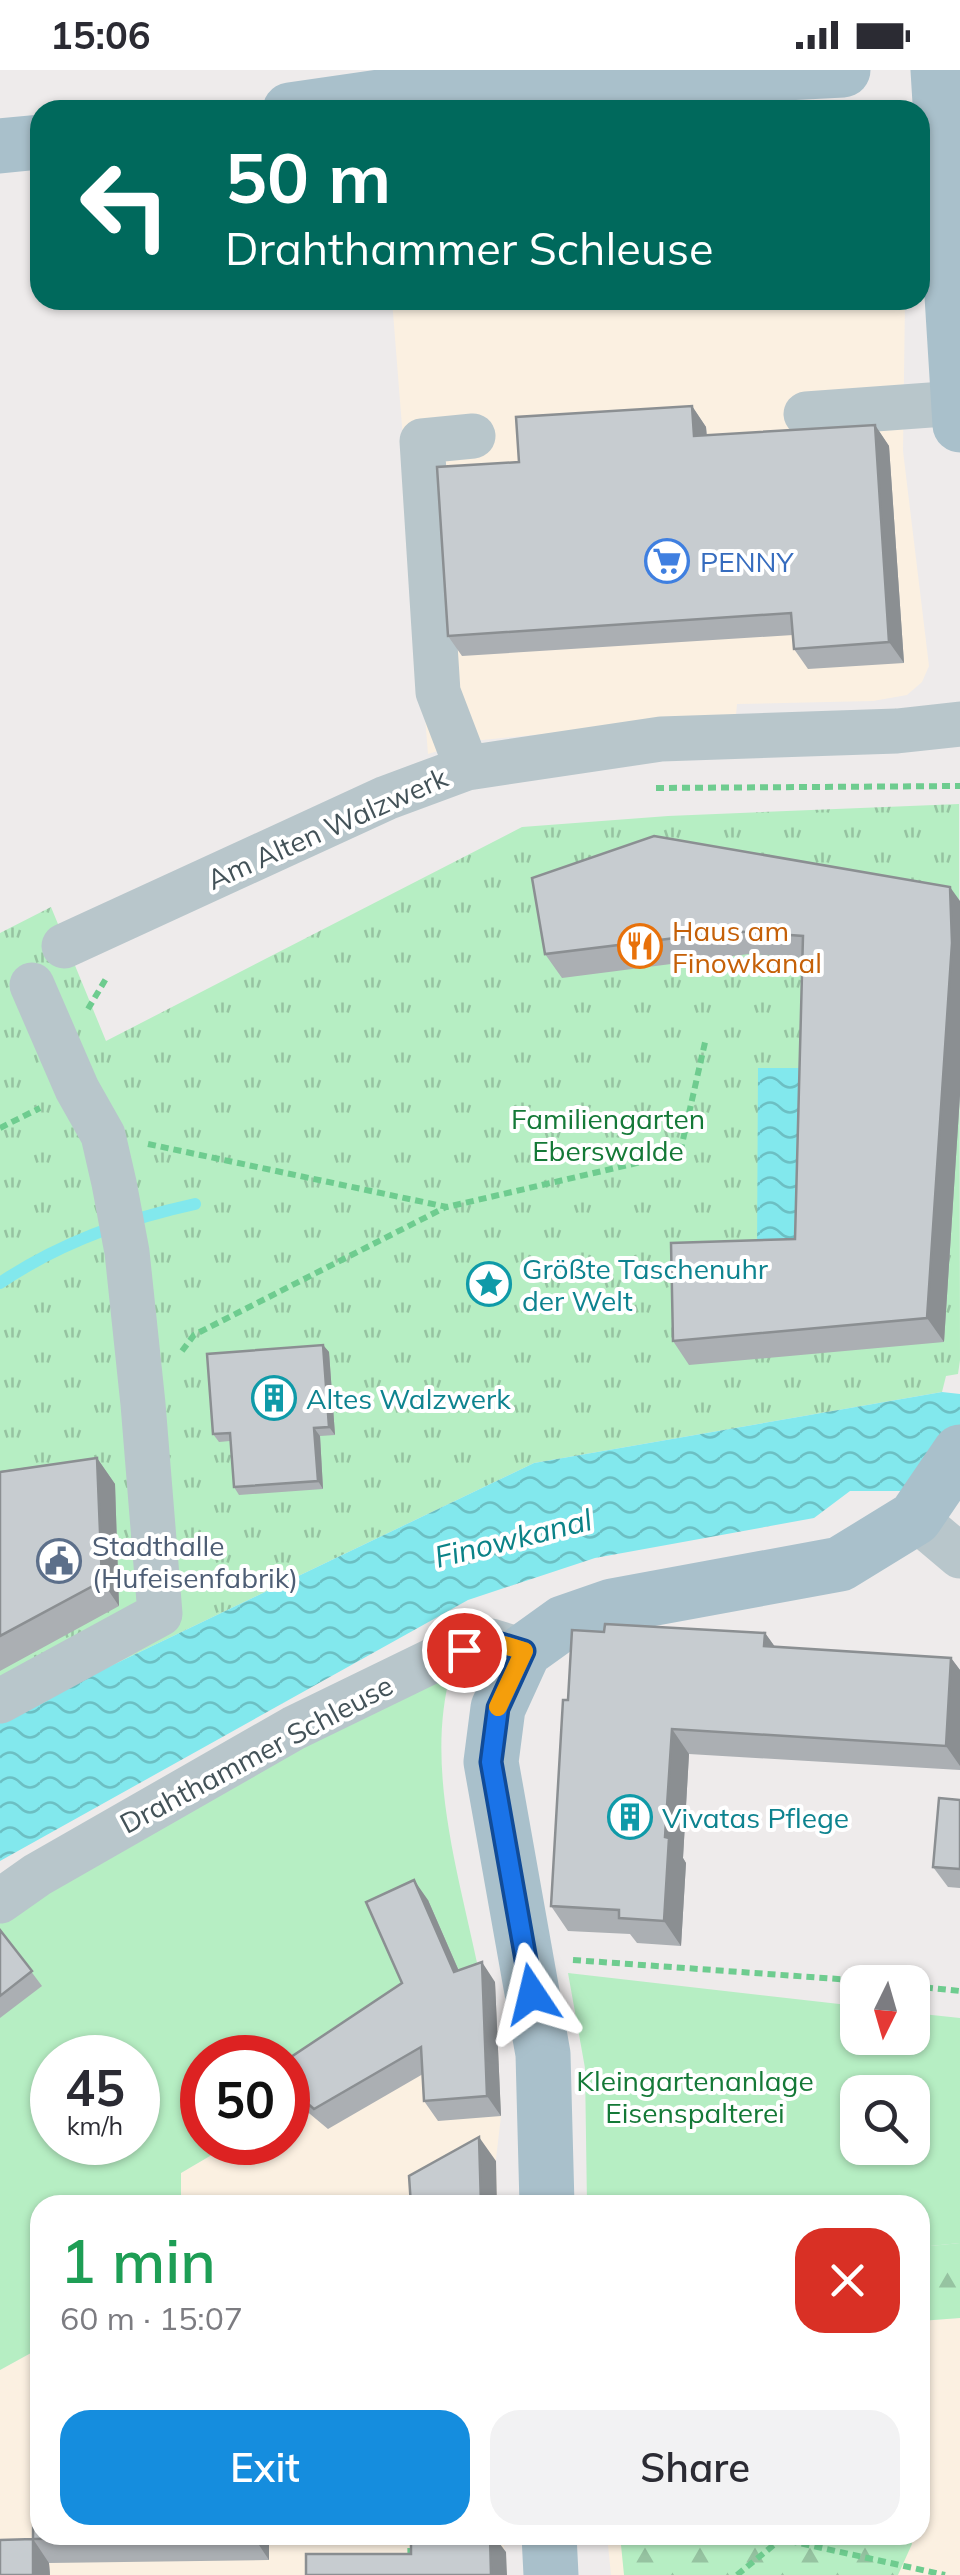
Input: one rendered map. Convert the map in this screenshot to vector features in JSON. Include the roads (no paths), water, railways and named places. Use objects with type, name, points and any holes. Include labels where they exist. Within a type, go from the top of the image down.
[{"type":"main road","points":[[359,100],[414,92],[843,70]]},
{"type":"main road","points":[[938,70],[959,414]]},
{"type":"main road","points":[[0,146],[30,143]]},
{"type":"main road","points":[[547,2195],[543,2054],[491,1762],[498,1708],[524,1651],[563,1623],[612,1606],[840,1564],[915,1518],[960,1452]]},
{"type":"main road","points":[[550,2545],[552,2575]]},
{"type":"lane","points":[[806,414],[959,414]]},
{"type":"lane","points":[[467,768],[438,692],[422,441],[473,436]]},
{"type":"lane","name":"Am Alten Walzwerk","points":[[64,946],[386,798],[467,768],[662,739],[897,731],[960,724]]},
{"type":"lane","points":[[0,1701],[160,1614],[127,1252],[114,1184],[103,1135],[32,984]]},
{"type":"lane","points":[[915,1518],[960,1556]]},
{"type":"lane","name":"Drahthammer Schleuse","points":[[0,1901],[36,1875],[294,1728],[436,1659],[491,1641],[524,1651]]},
{"type":"water","points":[[758,1068],[804,1068],[801,1252],[757,1254]]},
{"type":"water","name":"Finowkanal","points":[[942,1392],[960,1394],[960,1491],[850,1491],[814,1518],[595,1558],[468,1600],[0,1861],[0,1719],[534,1463]]},
{"type":"waterway","points":[[0,1283],[94,1234],[195,1204]]},
{"type":"place","name":"PENNY","points":[[667,561]]},
{"type":"place","name":"Haus am Finowkanal","points":[[640,946]]},
{"type":"place","name":"Größte Taschenuhr der Welt","points":[[489,1284]]},
{"type":"place","name":"Altes Walzwerk","points":[[274,1398]]},
{"type":"place","name":"Stadthalle (Hufeisenfabrik)","points":[[59,1561]]},
{"type":"place","name":"Vivatas Pflege","points":[[630,1817]]},
{"type":"park label","name":"Familiengarten Eberswalde","points":[[608,1134]]},
{"type":"park label","name":"Kleingartenanlage Eisenspalterei","points":[[695,2096]]}]
